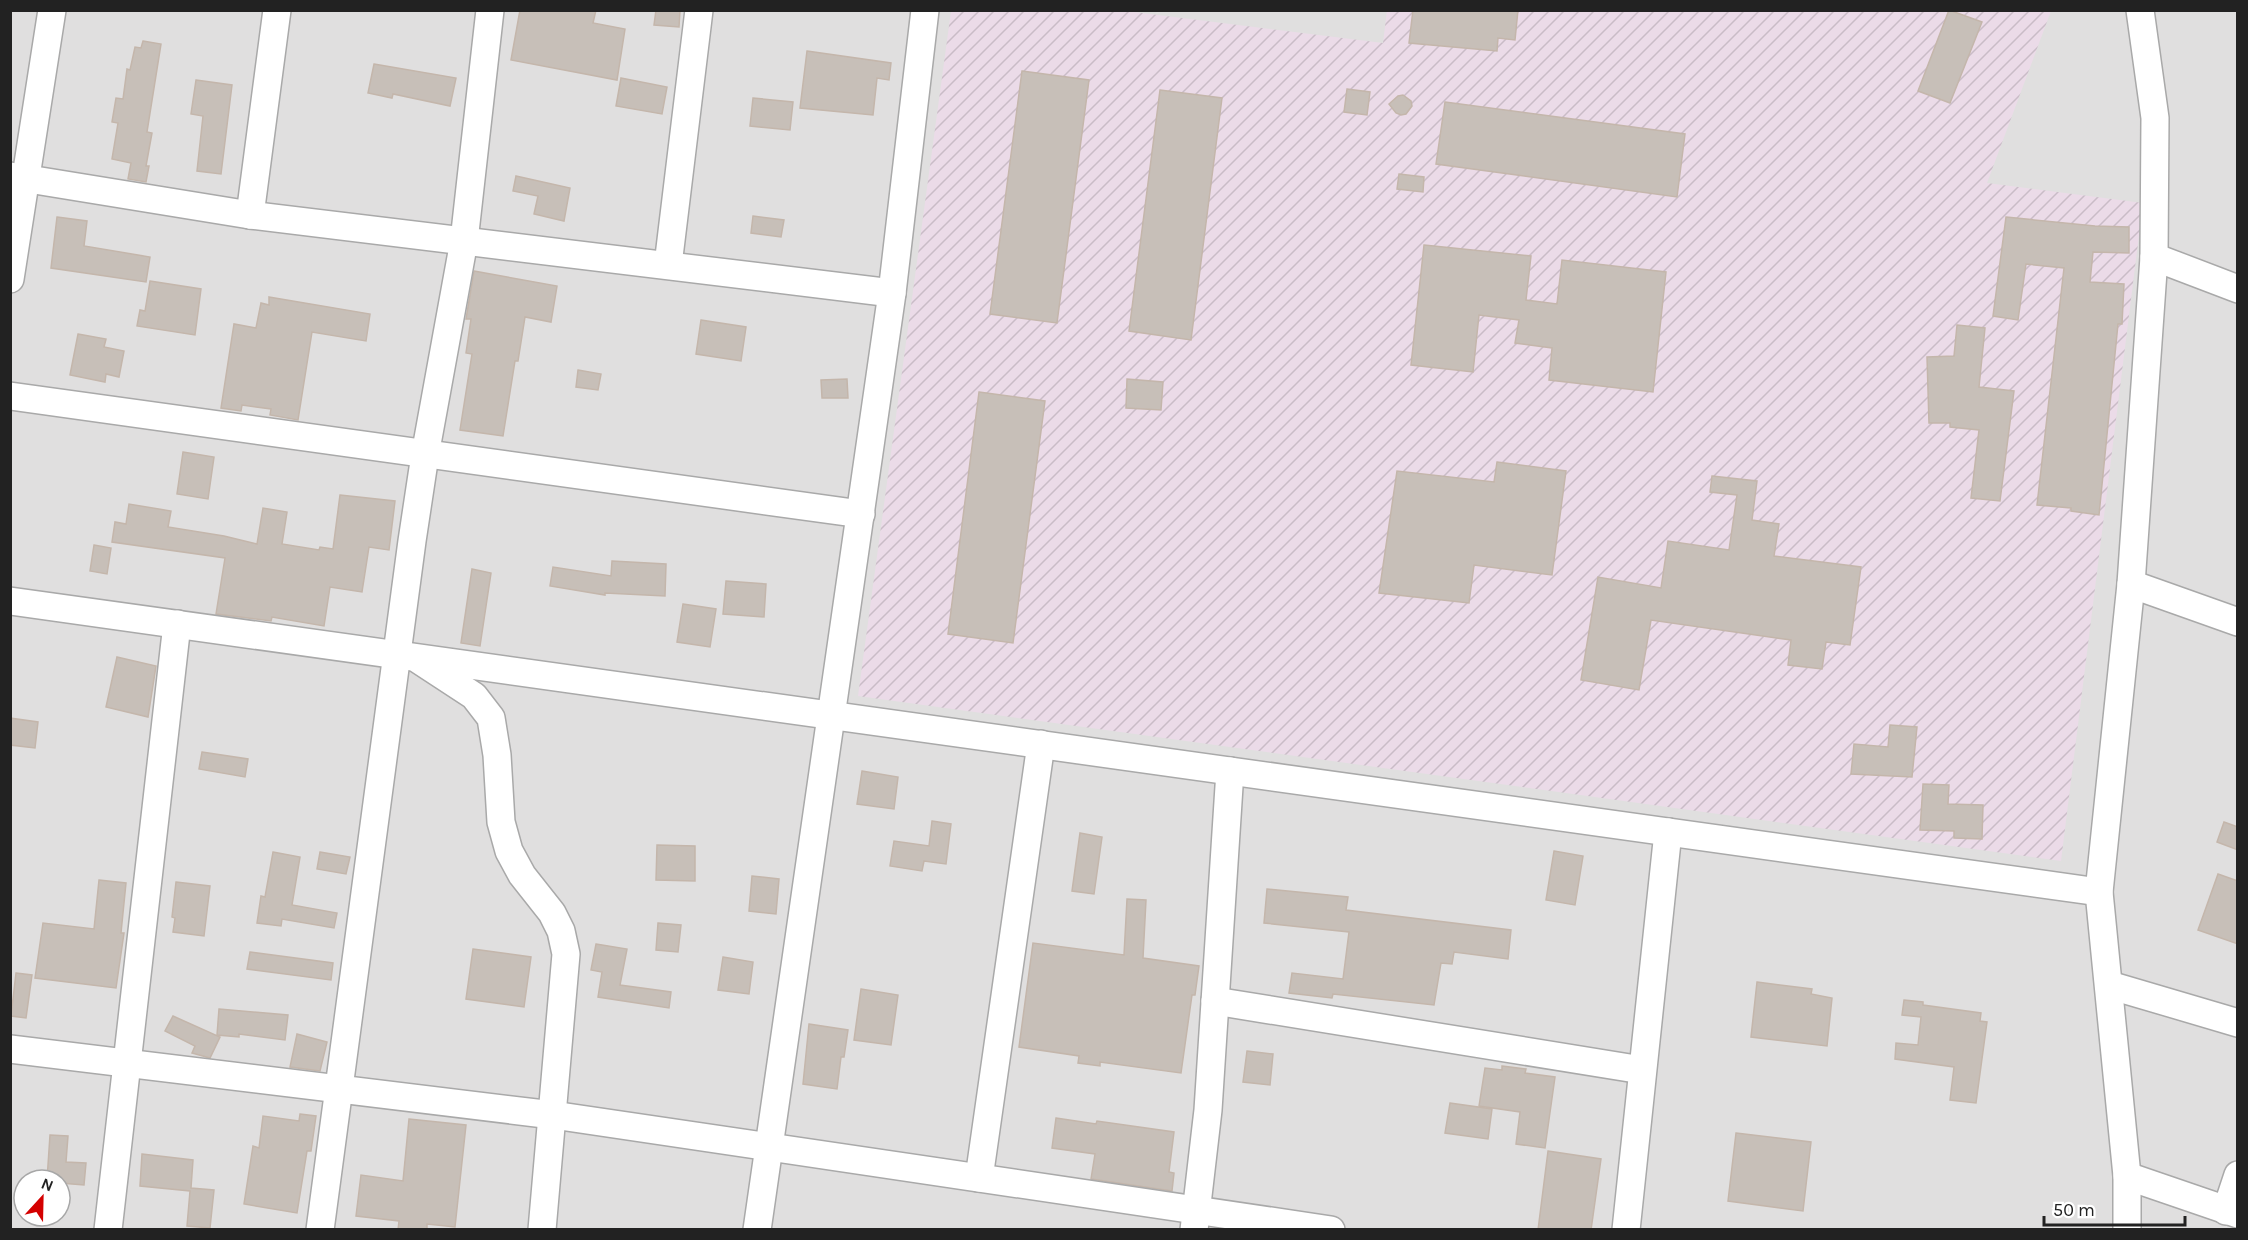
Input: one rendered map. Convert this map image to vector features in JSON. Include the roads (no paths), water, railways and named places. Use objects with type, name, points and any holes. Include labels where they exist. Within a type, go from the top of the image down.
[{"type":"street","points":[[10,279],[18,176],[52,10]]},
{"type":"street","points":[[250,215],[277,10]]},
{"type":"street","points":[[320,1230],[339,1089],[407,656],[425,455],[464,241],[490,10]]},
{"type":"street","points":[[668,266],[699,10]]},
{"type":"street","points":[[757,1230],[892,292],[925,10]]},
{"type":"street","points":[[2127,1230],[2127,1176],[2099,892],[2131,584],[2154,256],[2155,118],[2140,10]]},
{"type":"street","points":[[18,176],[250,215],[892,292]]},
{"type":"street","points":[[2154,256],[2238,289]]},
{"type":"street","points":[[10,396],[861,514]]},
{"type":"street","points":[[2131,584],[2238,622]]},
{"type":"street","points":[[10,601],[2099,892]]},
{"type":"street","points":[[108,1230],[177,624]]},
{"type":"street","points":[[407,656],[474,696],[491,718],[501,822],[509,851],[522,875],[552,913],[561,931],[566,954],[542,1230]]},
{"type":"street","points":[[979,1178],[1041,744]]},
{"type":"street","points":[[1196,1220],[1208,1110],[1230,771]]},
{"type":"street","points":[[1626,1230],[1668,832]]},
{"type":"street","points":[[2109,985],[2238,1023]]},
{"type":"street","points":[[1215,1001],[1642,1070]]},
{"type":"street","points":[[10,1049],[553,1115],[979,1178],[1196,1220],[1331,1230]]},
{"type":"street","points":[[2127,1176],[2232,1212],[2238,1175]]}]
